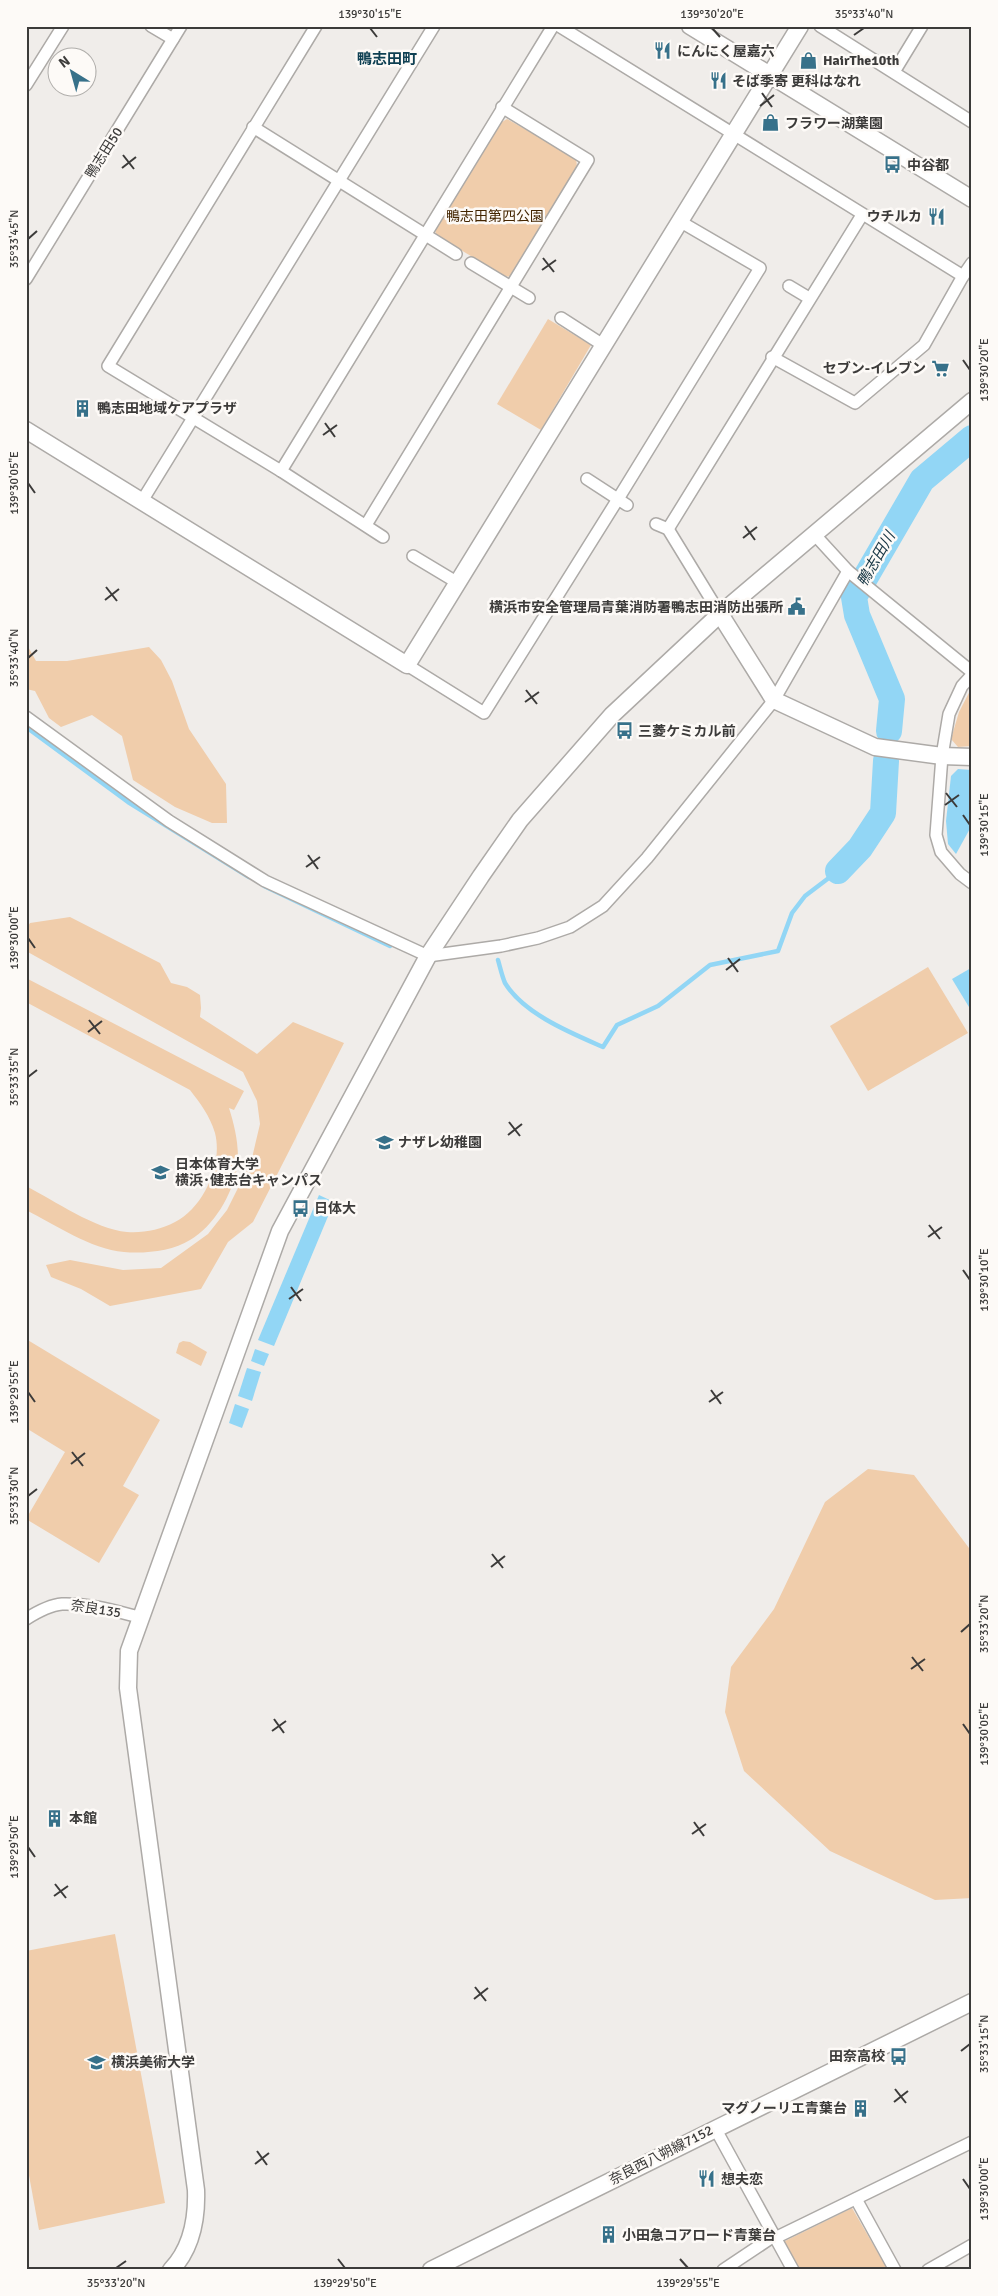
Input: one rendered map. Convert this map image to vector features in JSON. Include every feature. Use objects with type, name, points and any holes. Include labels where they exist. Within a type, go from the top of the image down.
[{"type":"street","points":[[26,86],[63,26]]},
{"type":"street","points":[[152,26],[174,40]]},
{"type":"street","name":"鴨志田50","points":[[26,279],[181,26]]},
{"type":"street","points":[[316,26],[108,366],[281,471],[383,537]]},
{"type":"street","points":[[142,501],[434,26]]},
{"type":"street","points":[[281,471],[552,26]]},
{"type":"street","points":[[560,26],[963,276]]},
{"type":"street","points":[[690,26],[972,199]]},
{"type":"street","points":[[407,665],[542,448],[602,345],[736,134],[800,26]]},
{"type":"street","points":[[820,26],[972,122]]},
{"type":"street","points":[[894,72],[922,26]]},
{"type":"street","points":[[366,525],[588,160],[502,107]]},
{"type":"street","points":[[253,127],[456,254]]},
{"type":"street","points":[[668,529],[772,356],[862,215]]},
{"type":"street","points":[[681,222],[771,274]]},
{"type":"street","points":[[471,263],[529,298]]},
{"type":"street","points":[[772,356],[855,403],[924,345],[972,263]]},
{"type":"street","points":[[26,430],[484,713],[623,502],[760,268]]},
{"type":"street","points":[[789,286],[809,298]]},
{"type":"street","points":[[561,318],[602,345]]},
{"type":"street","points":[[171,2270],[187,2248],[195,2224],[196,2190],[128,1688],[128,1651],[280,1231],[428,956],[520,820],[557,775],[612,714],[720,614],[972,401]]},
{"type":"street","points":[[587,479],[623,502]]},
{"type":"street","points":[[656,524],[668,529],[774,700],[875,747],[942,756],[972,757]]},
{"type":"street","points":[[815,534],[853,574],[972,673],[962,686],[949,714],[942,756],[936,835],[941,852],[960,874],[972,883]]},
{"type":"street","points":[[413,556],[458,583]]},
{"type":"street","points":[[26,717],[169,821],[265,881],[428,956],[501,946],[538,938],[570,927],[603,906],[647,858],[774,700],[853,574]]},
{"type":"street","name":"奈良135","points":[[26,1619],[42,1610],[61,1604],[93,1607],[139,1617]]},
{"type":"street","name":"奈良西八朔線7152","points":[[431,2270],[972,2002]]},
{"type":"street","points":[[715,2128],[792,2270]]},
{"type":"street","points":[[723,2270],[775,2237],[972,2142]]},
{"type":"street","points":[[856,2199],[896,2270]]},
{"type":"street","points":[[928,2270],[972,2246]]},
{"type":"green space","name":"鴨志田第四公園","points":[[507,119],[576,158],[577,167],[511,277],[504,276],[436,235],[435,228],[497,125]]},
{"type":"green space","points":[[548,319],[591,345],[541,430],[497,404]]},
{"type":"green space","points":[[26,643],[36,661],[67,661],[149,647],[161,660],[172,681],[189,729],[226,784],[227,823],[212,823],[175,807],[133,780],[122,736],[92,715],[61,727],[49,718],[35,691],[26,689]]},
{"type":"green space","points":[[972,687],[972,746],[958,747],[951,739],[959,712]]},
{"type":"green space","points":[[70,917],[160,963],[171,983],[187,987],[200,995],[200,1017],[257,1054],[293,1022],[344,1043],[253,1222],[228,1242],[201,1289],[110,1306],[81,1289],[51,1277],[46,1265],[70,1260],[123,1270],[161,1268],[208,1234],[227,1210],[251,1162],[260,1124],[257,1101],[243,1072],[26,951],[26,929],[30,923]]},
{"type":"green space","points":[[928,967],[968,1033],[868,1091],[830,1026]]},
{"type":"green space","points":[[26,978],[244,1091],[234,1110],[229,1108],[235,1130],[238,1153],[235,1178],[221,1209],[207,1227],[190,1240],[175,1247],[158,1251],[132,1253],[111,1250],[86,1241],[26,1210],[26,1186],[75,1214],[115,1230],[140,1232],[164,1227],[185,1215],[203,1195],[214,1171],[217,1145],[210,1121],[190,1090],[26,1002]]},
{"type":"green space","points":[[26,1339],[160,1420],[123,1486],[139,1495],[99,1563],[26,1519],[65,1452],[26,1428]]},
{"type":"green space","points":[[183,1341],[190,1342],[207,1352],[201,1366],[176,1353],[179,1343]]},
{"type":"green space","points":[[868,1469],[914,1475],[972,1552],[972,1898],[935,1900],[830,1851],[744,1771],[725,1712],[731,1667],[774,1609],[825,1502]]},
{"type":"green space","points":[[115,1934],[165,2203],[39,2230],[26,2159],[26,1951]]},
{"type":"green space","points":[[852,2208],[888,2270],[798,2270],[781,2243]]},
{"type":"water","points":[[958,769],[972,770],[972,825],[956,854],[948,844],[946,821],[951,776]]},
{"type":"water","points":[[972,969],[972,1012],[952,979]]},
{"type":"water","points":[[319,1195],[334,1202],[274,1346],[258,1340]]},
{"type":"water","points":[[255,1349],[269,1354],[264,1366],[251,1361]]},
{"type":"water","points":[[247,1368],[261,1372],[252,1401],[238,1396]]},
{"type":"water","points":[[235,1404],[249,1409],[242,1428],[229,1423]]},
{"type":"waterway","name":"鴨志田川","points":[[889,731],[892,699],[857,615],[854,597],[922,480],[972,438]]},
{"type":"waterway","points":[[26,727],[128,802],[249,877]]},
{"type":"waterway","name":"鴨志田川","points":[[838,871],[860,848],[883,813],[886,761]]},
{"type":"waterway","points":[[498,960],[505,983],[524,1004],[549,1021],[603,1047],[617,1025],[658,1006],[710,965],[778,951],[792,913],[805,896],[838,871]]},
{"type":"waterway","points":[[264,886],[390,946]]},
{"type":"place","name":"にんにく屋嘉六","points":[[663,51]]},
{"type":"place","name":"HairThe10th","points":[[809,60]]},
{"type":"place","name":"そば季寄 更科はなれ","points":[[718,81]]},
{"type":"place","name":"フラワー湖葉園","points":[[771,123]]},
{"type":"place","name":"中谷都","points":[[893,165]]},
{"type":"place","name":"ウチルカ","points":[[936,216]]},
{"type":"place","name":"セブン-イレブン","points":[[940,368]]},
{"type":"place","name":"鴨志田地域ケアプラザ","points":[[83,408]]},
{"type":"place","name":"横浜市安全管理局青葉消防署鴨志田消防出張所","points":[[797,607]]},
{"type":"place","name":"三菱ケミカル前","points":[[624,731]]},
{"type":"place","name":"ナザレ幼稚園","points":[[384,1142]]},
{"type":"place","name":"日本体育大学 横浜･健志台キャンパス","points":[[161,1172]]},
{"type":"place","name":"日体大","points":[[300,1208]]},
{"type":"place","name":"本館","points":[[55,1818]]},
{"type":"place","name":"田奈高校","points":[[899,2056]]},
{"type":"place","name":"横浜美術大学","points":[[97,2062]]},
{"type":"place","name":"マグノーリエ青葉台","points":[[861,2108]]},
{"type":"place","name":"想夫恋","points":[[707,2179]]},
{"type":"place","name":"小田急コアロード青葉台","points":[[608,2235]]},
{"type":"district","name":"鴨志田町","points":[[387,59]]}]
